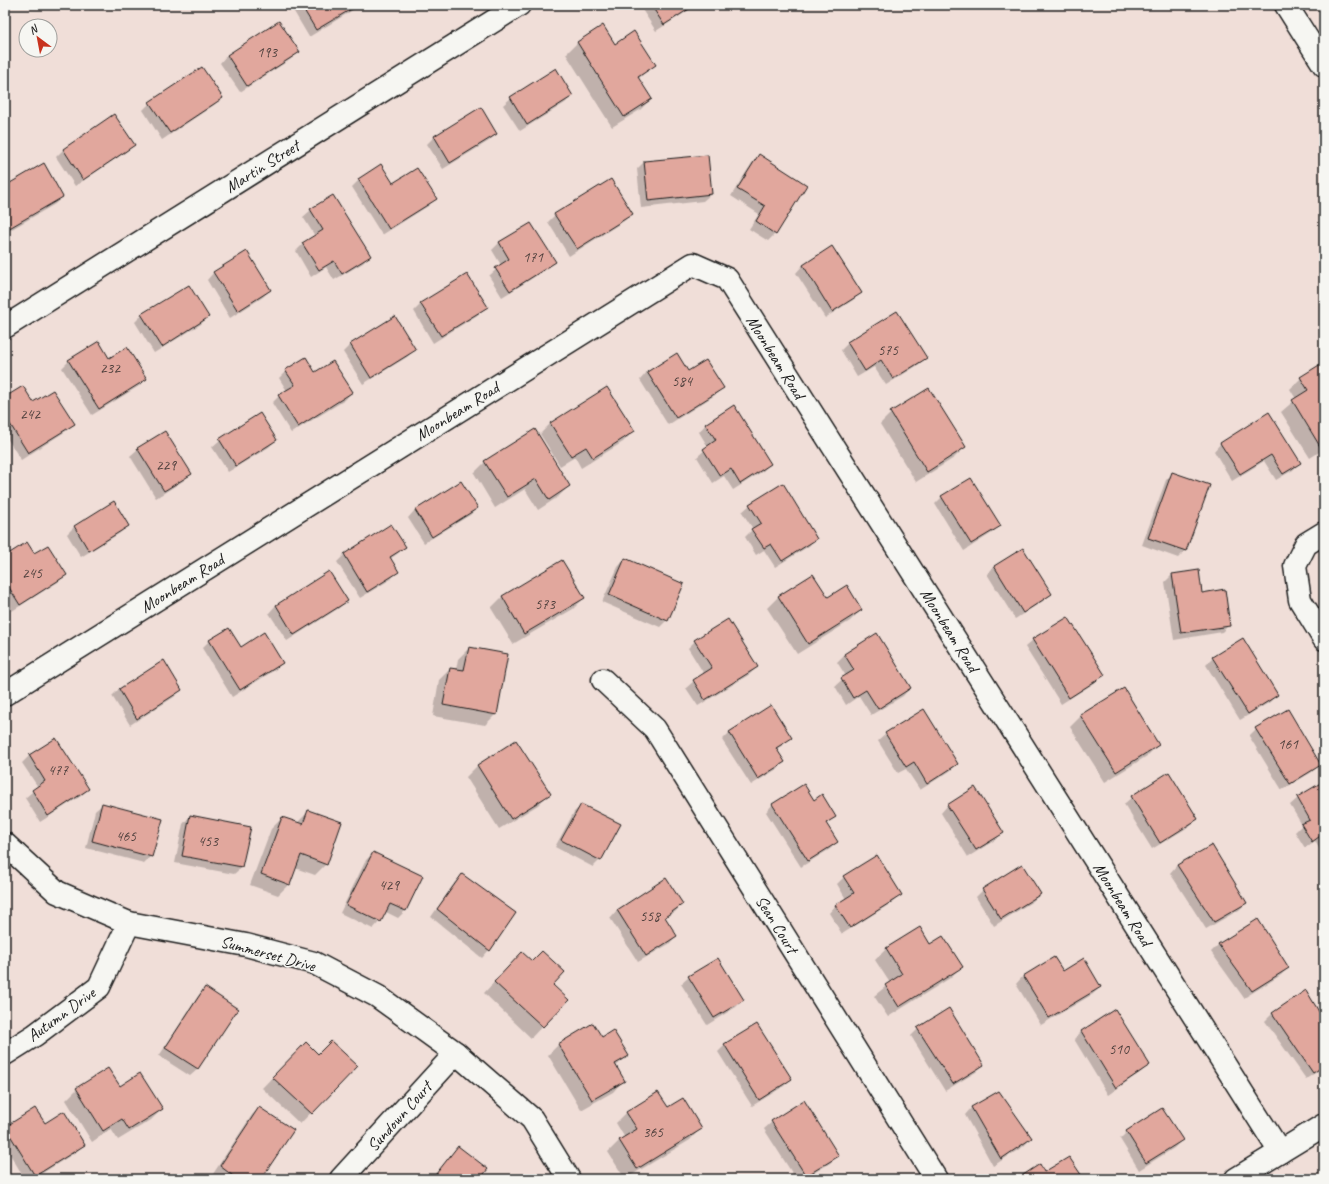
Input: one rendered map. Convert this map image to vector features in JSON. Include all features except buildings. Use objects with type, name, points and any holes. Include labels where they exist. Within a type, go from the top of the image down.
[{"type":"street","name":"Martin Street","points":[[5,327],[518,5]]},
{"type":"street","points":[[1286,5],[1324,65]]},
{"type":"street","name":"Moonbeam Road","points":[[5,694],[693,264],[727,279],[1280,1152]]},
{"type":"street","points":[[1324,533],[1306,544],[1295,566],[1300,600],[1324,639]]},
{"type":"street","name":"Sean Court","points":[[603,680],[655,729],[936,1179]]},
{"type":"street","name":"Summerset Drive","points":[[5,844],[57,892],[129,923],[246,945],[314,963],[377,996],[456,1053],[532,1119],[569,1179]]},
{"type":"street","name":"Autumn Drive","points":[[5,1054],[35,1035],[99,987],[129,923]]},
{"type":"street","name":"Sundown Court","points":[[341,1179],[456,1053]]},
{"type":"street","points":[[1236,1179],[1324,1125]]}]
